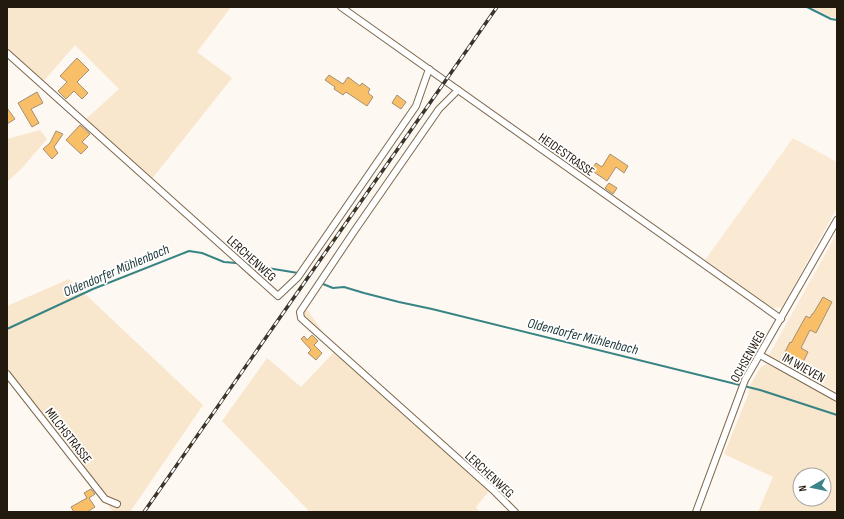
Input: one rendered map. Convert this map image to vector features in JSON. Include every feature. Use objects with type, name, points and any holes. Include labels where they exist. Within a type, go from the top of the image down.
[{"type":"street","name":"HEIDESTRASSE","points":[[341,7],[781,319]]},
{"type":"street","name":"LERCHENWEG","points":[[7,53],[278,296],[298,276],[416,106],[429,69]]},
{"type":"street","name":"LERCHENWEG","points":[[458,90],[439,109],[300,312],[301,318],[515,512]]},
{"type":"street","name":"OCHSENWEG","points":[[696,512],[745,380],[837,220]]},
{"type":"street","name":"IM WIEVEN","points":[[760,355],[837,398]]},
{"type":"street","name":"MILCHSTRASSE","points":[[7,374],[105,499],[117,504]]},
{"type":"shaded area","points":[[7,7],[231,7],[197,52],[232,78],[151,180],[86,119],[119,89],[75,45],[43,82],[7,48]]},
{"type":"shaded area","points":[[810,7],[837,7],[837,18],[831,17]]},
{"type":"shaded area","points":[[40,130],[47,139],[23,167],[7,182],[7,139]]},
{"type":"shaded area","points":[[793,138],[837,162],[837,208],[782,307],[773,308],[705,260]]},
{"type":"shaded area","points":[[837,233],[837,392],[769,355]]},
{"type":"shaded area","points":[[69,279],[203,405],[130,512],[113,512],[91,481],[7,374],[7,306]]},
{"type":"shaded area","points":[[305,307],[325,335],[304,317],[303,312]]},
{"type":"shaded area","points":[[335,351],[489,491],[476,507],[479,512],[310,512],[222,421],[267,358],[301,387]]},
{"type":"shaded area","points":[[767,364],[837,400],[837,512],[758,512],[773,477],[724,454],[748,395],[751,383],[761,367]]},
{"type":"building","points":[[77,58],[89,70],[77,82],[88,93],[82,99],[74,91],[66,99],[58,91],[67,82],[60,76]]},
{"type":"building","points":[[329,75],[343,84],[348,77],[360,86],[362,83],[370,89],[368,93],[373,97],[367,106],[346,92],[343,95],[325,80]]},
{"type":"building","points":[[37,92],[43,103],[31,109],[39,123],[32,127],[18,103]]},
{"type":"building","points":[[397,95],[406,102],[401,109],[392,103]]},
{"type":"building","points":[[7,108],[15,119],[7,124]]},
{"type":"building","points":[[80,125],[90,134],[82,142],[88,147],[81,154],[66,140]]},
{"type":"building","points":[[56,131],[63,134],[54,147],[58,153],[52,159],[43,149],[50,143]]},
{"type":"building","points":[[610,154],[628,166],[624,173],[616,167],[607,181],[591,170],[596,163],[602,167]]},
{"type":"building","points":[[609,183],[617,188],[613,194],[605,188]]},
{"type":"building","points":[[823,297],[832,302],[816,333],[810,330],[801,348],[808,352],[803,362],[785,352],[806,316],[810,318]]},
{"type":"building","points":[[312,335],[318,341],[314,345],[322,353],[316,360],[308,353],[311,350],[301,339],[304,336],[307,340]]},
{"type":"building","points":[[91,489],[95,494],[89,498],[95,507],[87,512],[74,512],[71,507],[87,498],[84,493]]},
{"type":"waterway","points":[[807,7],[831,19],[837,20]]},
{"type":"waterway","name":"Oldendorfer Mühlenbach","points":[[7,329],[93,289],[189,251],[202,253],[224,262],[236,263]]},
{"type":"waterway","name":"Oldendorfer Mühlenbach","points":[[249,265],[298,273]]},
{"type":"waterway","name":"Oldendorfer Mühlenbach","points":[[323,284],[333,288],[344,287],[399,302],[760,390],[837,415]]},
{"type":"railway","points":[[144,512],[497,7]]}]
